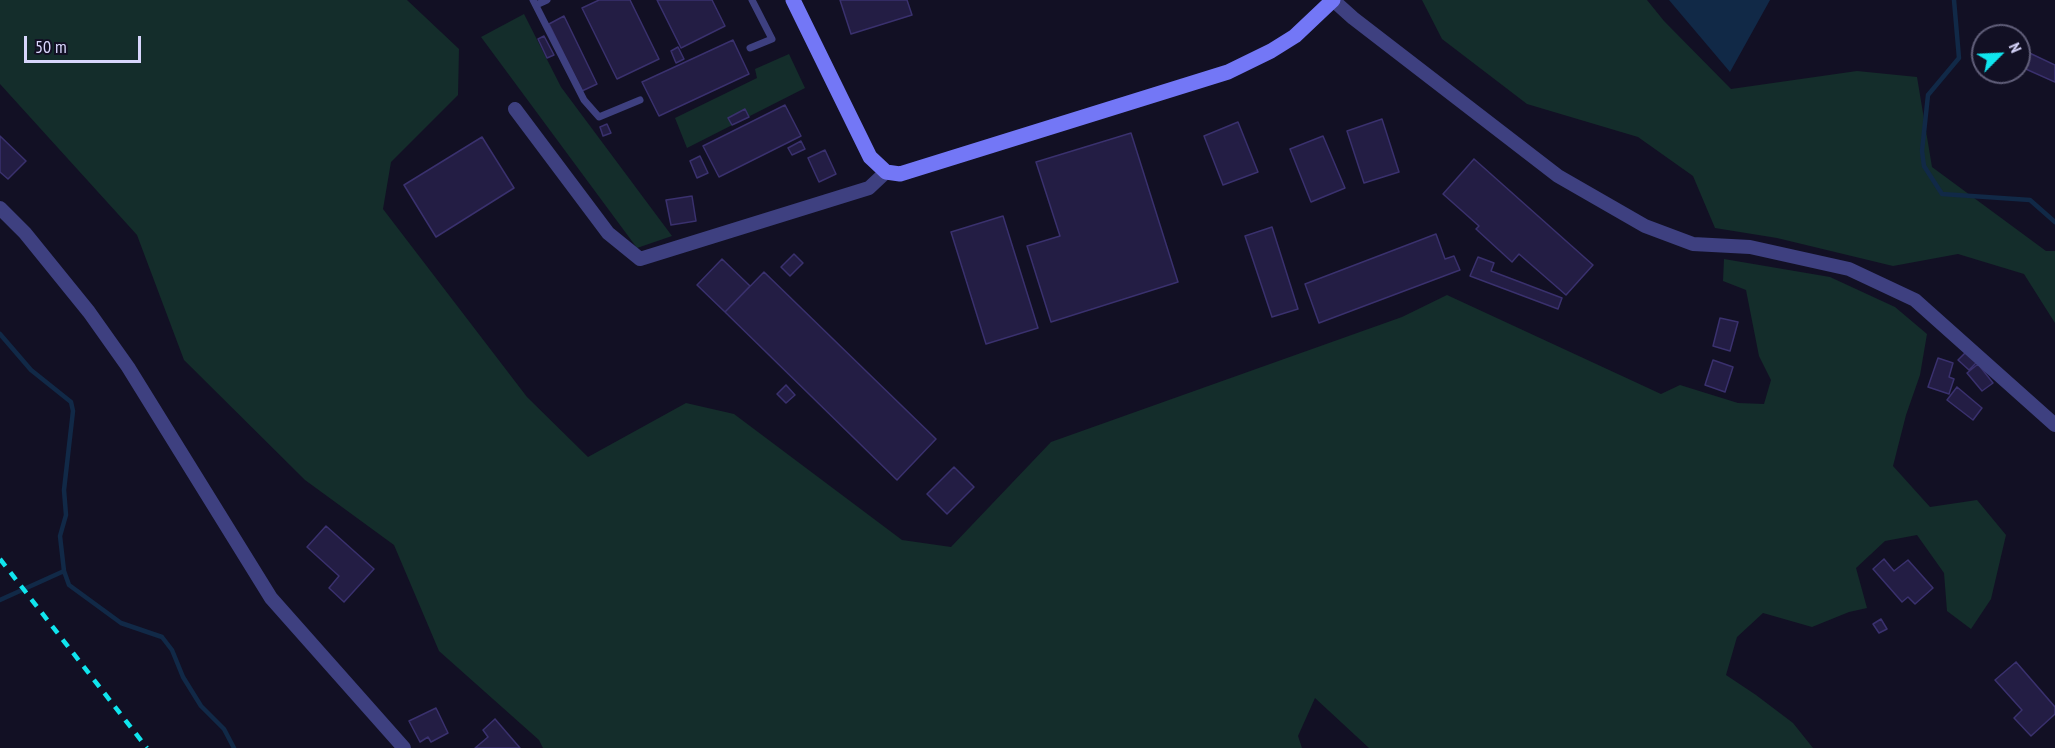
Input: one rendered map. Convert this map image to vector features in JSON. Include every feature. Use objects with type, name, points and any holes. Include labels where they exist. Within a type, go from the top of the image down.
[{"type":"street","points":[[793,0],[870,157],[886,172],[900,174],[1228,72],[1271,51],[1295,36],[1333,0],[1353,18],[1558,176],[1645,226],[1693,244],[1750,247],[1849,269],[1915,300],[2055,425]]},
{"type":"street","points":[[515,109],[608,233],[640,259],[869,188],[886,172]]},
{"type":"street","points":[[0,208],[25,234],[89,312],[128,367],[271,598],[404,748]]},
{"type":"lane","points":[[547,0],[535,3],[584,100],[599,117],[640,100]]},
{"type":"lane","points":[[750,48],[772,39],[752,0]]},
{"type":"green space","points":[[0,0],[407,0],[459,49],[458,95],[391,162],[383,209],[527,397],[588,457],[686,403],[734,414],[902,540],[951,547],[1051,442],[1402,317],[1447,295],[1661,394],[1680,385],[1738,403],[1764,404],[1771,380],[1759,356],[1746,290],[1723,281],[1724,259],[1830,277],[1895,307],[1927,334],[1920,375],[1906,415],[1893,466],[1930,507],[1977,500],[2006,535],[1991,599],[1971,629],[1947,611],[1944,573],[1917,535],[1885,541],[1856,568],[1867,608],[1849,612],[1812,627],[1763,613],[1737,637],[1726,675],[1793,723],[1813,748],[1369,748],[1315,698],[1298,736],[1302,748],[543,748],[539,740],[439,651],[394,545],[305,480],[184,360],[137,235],[0,84]]},
{"type":"green space","points":[[1422,0],[1647,0],[1664,21],[1731,89],[1857,71],[1917,77],[1932,167],[2046,251],[2055,251],[2055,323],[2024,274],[1958,254],[1893,266],[1777,238],[1715,228],[1693,176],[1638,137],[1527,104],[1442,39]]},
{"type":"green space","points":[[524,14],[561,87],[672,236],[637,248],[481,37]]},
{"type":"green space","points":[[789,54],[805,88],[687,148],[675,118],[757,78],[755,69]]},
{"type":"water","points":[[1669,0],[1770,0],[1730,72]]},
{"type":"building","points":[[599,0],[630,0],[659,59],[617,79],[582,8]]},
{"type":"building","points":[[657,0],[712,0],[725,26],[681,48]]},
{"type":"building","points":[[840,0],[907,0],[912,15],[851,34]]},
{"type":"building","points":[[564,16],[597,84],[582,91],[549,24]]},
{"type":"building","points":[[544,36],[554,55],[547,58],[538,39]]},
{"type":"building","points":[[733,40],[749,74],[659,116],[642,82]]},
{"type":"building","points":[[678,47],[684,59],[676,63],[671,51]]},
{"type":"building","points":[[2031,54],[2055,65],[2055,82],[2031,71]]},
{"type":"building","points":[[785,105],[801,136],[719,177],[703,146]]},
{"type":"building","points":[[745,109],[749,117],[732,125],[728,118]]},
{"type":"building","points":[[1382,119],[1399,172],[1364,183],[1347,131]]},
{"type":"building","points":[[1238,122],[1258,172],[1223,185],[1204,136]]},
{"type":"building","points":[[607,124],[611,133],[603,136],[600,127]]},
{"type":"building","points":[[1131,133],[1178,282],[1051,322],[1027,246],[1060,236],[1036,162]]},
{"type":"building","points":[[0,136],[26,161],[8,179],[0,172]]},
{"type":"building","points":[[1323,136],[1345,188],[1311,202],[1290,149]]},
{"type":"building","points":[[482,137],[514,188],[436,237],[404,185]]},
{"type":"building","points":[[801,141],[805,149],[792,155],[788,148]]},
{"type":"building","points":[[825,150],[836,174],[819,182],[808,158]]},
{"type":"building","points":[[700,156],[708,173],[697,178],[690,161]]},
{"type":"building","points":[[1474,159],[1593,265],[1566,295],[1519,254],[1512,262],[1476,229],[1479,226],[1443,194]]},
{"type":"building","points":[[692,196],[696,221],[671,225],[666,200]]},
{"type":"building","points":[[1003,216],[1038,328],[986,344],[951,232]]},
{"type":"building","points":[[1272,227],[1298,309],[1272,317],[1245,236]]},
{"type":"building","points":[[1436,234],[1445,259],[1454,256],[1460,270],[1319,323],[1305,284]]},
{"type":"building","points":[[794,254],[803,263],[790,276],[781,267]]},
{"type":"building","points":[[1478,257],[1494,263],[1491,271],[1562,298],[1558,309],[1470,276]]},
{"type":"building","points":[[722,259],[750,286],[725,312],[697,285]]},
{"type":"building","points":[[764,272],[936,439],[897,480],[725,312]]},
{"type":"building","points":[[1720,318],[1738,322],[1730,351],[1713,346]]},
{"type":"building","points":[[1967,351],[1978,361],[1969,370],[1958,360]]},
{"type":"building","points":[[1938,358],[1953,363],[1949,377],[1954,379],[1949,394],[1928,387]]},
{"type":"building","points":[[1713,360],[1733,367],[1725,392],[1705,385]]},
{"type":"building","points":[[1978,364],[1993,383],[1982,391],[1967,373]]},
{"type":"building","points":[[786,385],[795,395],[786,403],[777,394]]},
{"type":"building","points":[[1957,387],[1982,408],[1973,420],[1947,400]]},
{"type":"building","points":[[954,467],[974,487],[947,514],[927,494]]},
{"type":"building","points":[[326,526],[374,569],[344,602],[329,588],[339,576],[307,547]]},
{"type":"building","points":[[1884,559],[1894,571],[1908,560],[1933,588],[1915,604],[1908,597],[1902,602],[1873,569]]},
{"type":"building","points":[[1881,619],[1887,629],[1879,633],[1873,624]]},
{"type":"building","points":[[2016,662],[2055,707],[2055,714],[2031,736],[2014,718],[2022,710],[1995,680]]},
{"type":"building","points":[[436,708],[448,733],[431,742],[428,737],[420,742],[409,721]]},
{"type":"building","points":[[495,719],[520,748],[475,748],[488,737],[483,730]]},
{"type":"waterway","points":[[1954,0],[1959,58],[1928,95],[1922,151],[1924,166],[1942,194],[2030,200],[2055,222]]},
{"type":"waterway","points":[[0,334],[31,370],[71,402],[73,411],[64,490],[66,515],[60,536],[64,571],[69,585],[121,623],[162,637],[172,650],[183,677],[201,706],[224,729],[234,748]]},
{"type":"waterway","points":[[0,600],[64,571]]},
{"type":"railway","points":[[0,559],[147,748]]}]
